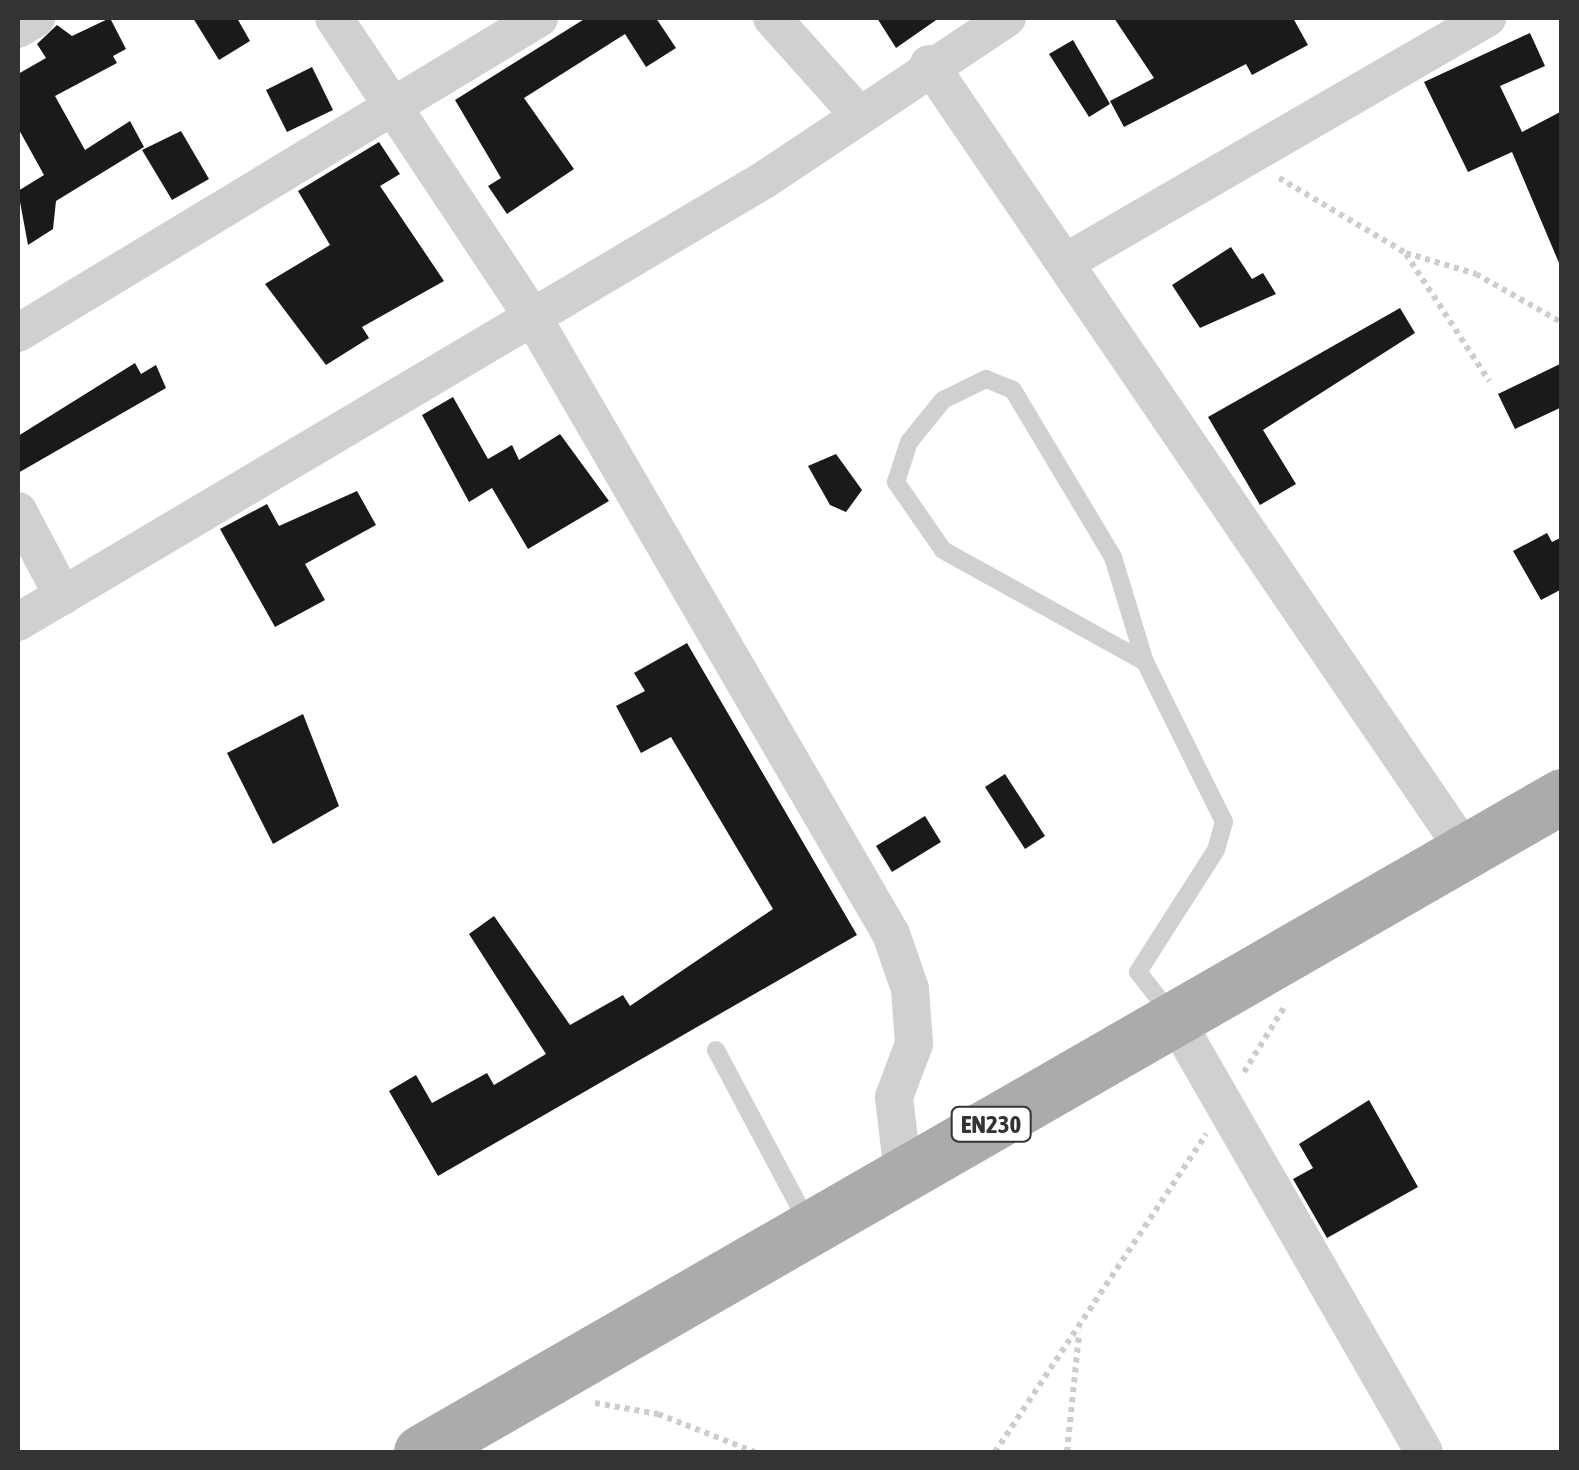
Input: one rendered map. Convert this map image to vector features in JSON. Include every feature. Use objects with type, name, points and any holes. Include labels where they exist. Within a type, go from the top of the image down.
[{"type":"main road","name":"EN230","points":[[421,1452],[1562,796]]},
{"type":"street","points":[[18,29],[36,18]]},
{"type":"street","points":[[334,18],[532,316],[891,934],[910,989],[914,1044],[894,1097],[903,1174]]},
{"type":"street","points":[[18,334],[539,18]]},
{"type":"street","points":[[772,18],[858,114]]},
{"type":"street","points":[[18,622],[532,316],[1007,18]]},
{"type":"street","points":[[1066,262],[1487,18]]},
{"type":"street","points":[[929,64],[1466,852]]},
{"type":"street","points":[[18,512],[63,596]]},
{"type":"street","points":[[1175,1018],[1424,1452]]},
{"type":"lane","points":[[1145,662],[943,550],[896,482],[909,442],[943,400],[986,379],[1014,390],[1114,557],[1145,662],[1224,822],[1138,972],[1175,1018]]},
{"type":"lane","points":[[716,1050],[811,1228]]},
{"type":"path","points":[[1235,164],[1289,181],[1406,253],[1476,274],[1562,322]]},
{"type":"path","points":[[1406,253],[1489,380]]},
{"type":"path","points":[[995,1452],[1079,1332],[1293,992]]},
{"type":"path","points":[[1067,1452],[1079,1332]]},
{"type":"path","points":[[588,1404],[658,1414],[755,1452]]},
{"type":"building","points":[[110,18],[126,49],[113,56],[117,63],[55,96],[85,150],[130,121],[144,147],[56,201],[53,229],[28,245],[18,191],[44,175],[18,128],[18,74],[46,58],[37,44],[57,25],[72,36]]},
{"type":"building","points":[[193,18],[237,18],[250,41],[219,60]]},
{"type":"building","points":[[586,18],[656,18],[676,48],[646,67],[625,34],[524,98],[574,169],[507,214],[488,186],[501,178],[455,100]]},
{"type":"building","points":[[877,18],[939,18],[896,48]]},
{"type":"building","points":[[1114,18],[1293,18],[1308,45],[1252,75],[1246,64],[1124,127],[1110,101],[1154,78]]},
{"type":"building","points":[[1530,33],[1545,66],[1500,86],[1522,132],[1562,111],[1562,270],[1512,152],[1468,172],[1424,82]]},
{"type":"building","points":[[1073,40],[1110,104],[1089,117],[1049,54]]},
{"type":"building","points":[[312,67],[333,110],[287,132],[266,90]]},
{"type":"building","points":[[181,131],[209,179],[172,200],[142,150]]},
{"type":"building","points":[[379,142],[400,174],[380,186],[444,281],[362,327],[369,338],[326,365],[265,284],[330,245],[298,191]]},
{"type":"building","points":[[1231,247],[1252,279],[1263,273],[1276,294],[1200,328],[1172,285]]},
{"type":"building","points":[[1400,308],[1415,333],[1263,430],[1296,484],[1260,505],[1208,417]]},
{"type":"building","points":[[135,363],[141,374],[156,365],[166,388],[18,473],[18,436]]},
{"type":"building","points":[[1562,363],[1562,407],[1515,429],[1498,394]]},
{"type":"building","points":[[453,397],[488,459],[512,445],[519,460],[560,434],[609,501],[528,549],[492,488],[469,502],[422,415]]},
{"type":"building","points":[[836,454],[862,490],[846,512],[830,505],[808,466]]},
{"type":"building","points":[[357,491],[376,525],[305,564],[325,600],[275,627],[220,529],[267,504],[279,526]]},
{"type":"building","points":[[1547,533],[1552,542],[1562,537],[1562,589],[1541,600],[1513,551]]},
{"type":"building","points":[[687,643],[857,935],[438,1176],[389,1091],[416,1075],[432,1103],[487,1073],[494,1085],[546,1054],[469,934],[494,916],[570,1025],[623,995],[630,1006],[773,909],[671,737],[641,753],[616,706],[645,691],[634,673]]},
{"type":"building","points":[[303,714],[339,806],[273,844],[227,753]]},
{"type":"building","points":[[1005,774],[1045,836],[1025,849],[985,787]]},
{"type":"building","points":[[925,816],[941,842],[892,872],[876,846]]},
{"type":"building","points":[[1369,1100],[1418,1187],[1327,1238],[1293,1179],[1313,1168],[1299,1144]]}]
